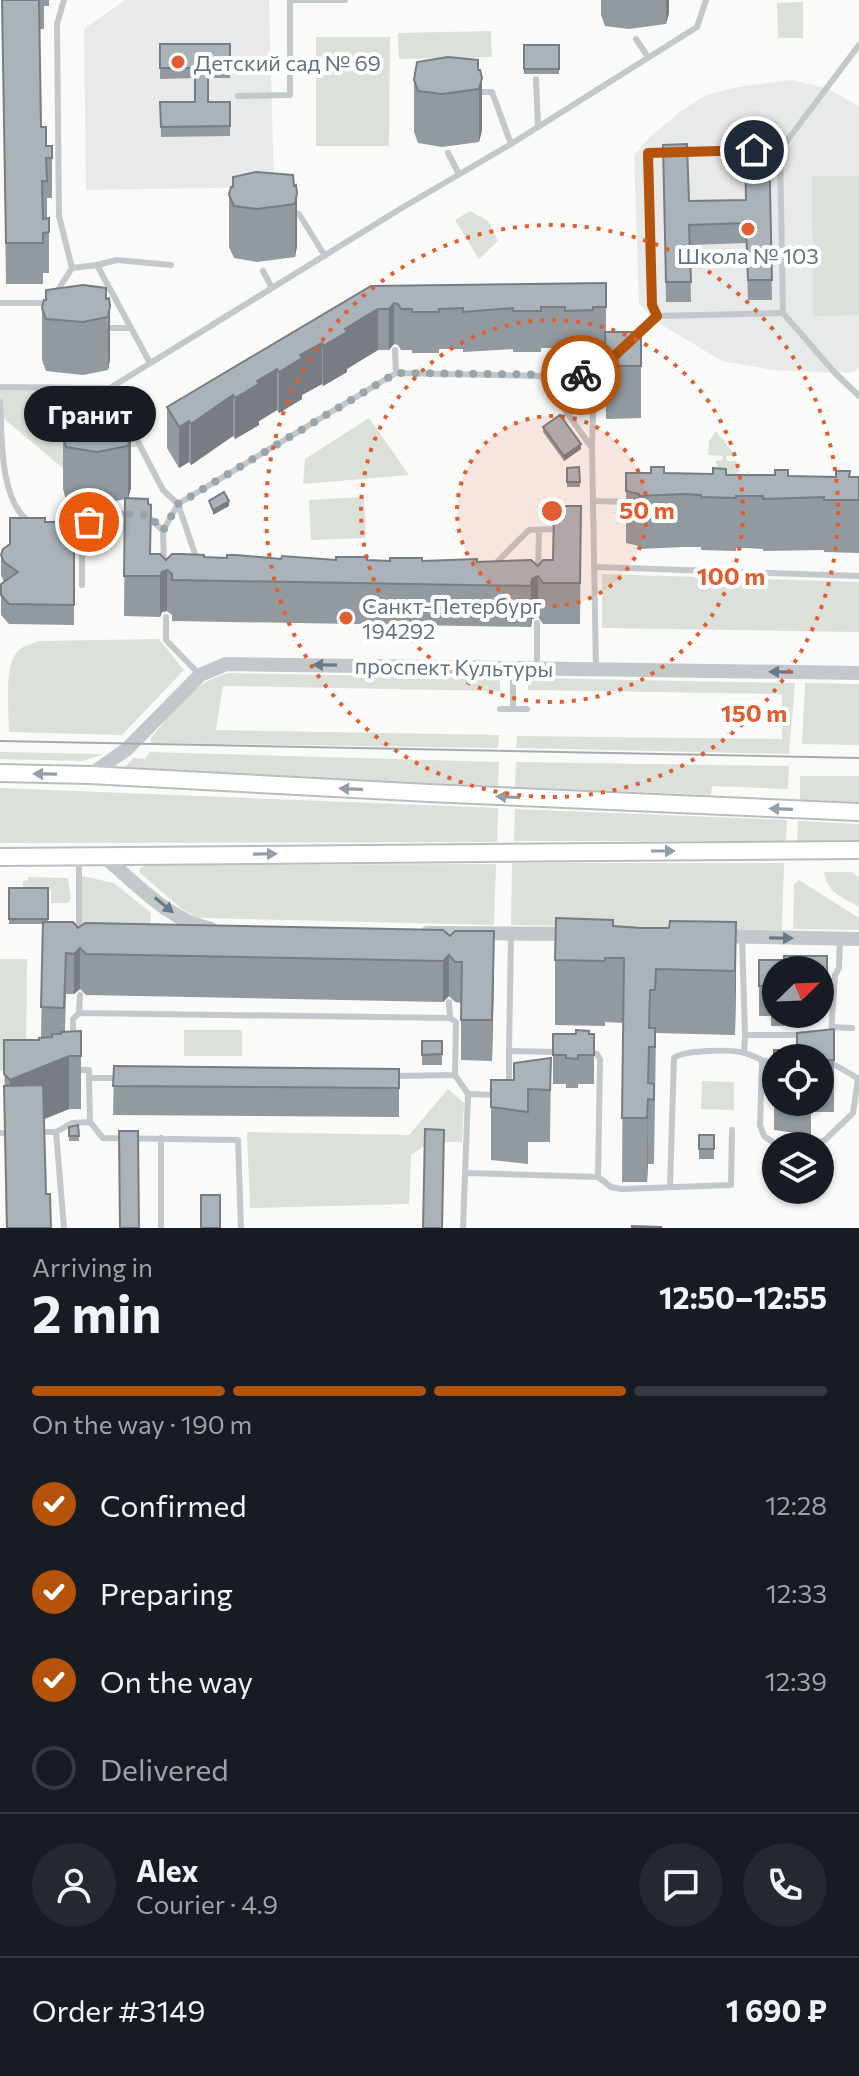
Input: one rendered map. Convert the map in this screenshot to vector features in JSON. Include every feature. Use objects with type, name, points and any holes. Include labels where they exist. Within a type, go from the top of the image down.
[{"type":"main road","points":[[0,773],[859,812]]},
{"type":"main road","points":[[0,857],[859,850]]},
{"type":"street","name":"проспект Культуры","points":[[90,775],[127,749],[200,675],[226,664],[859,673]]},
{"type":"street","points":[[103,856],[179,918],[196,926],[233,930]]},
{"type":"street","points":[[419,932],[450,940],[511,933],[589,934]]},
{"type":"street","points":[[697,936],[859,939]]},
{"type":"lane","points":[[50,303],[72,268],[59,216],[57,24],[64,0]]},
{"type":"lane","points":[[238,96],[290,95],[290,0],[345,0]]},
{"type":"lane","points":[[0,387],[110,388],[697,27],[706,2],[716,0]]},
{"type":"lane","points":[[636,39],[648,57]]},
{"type":"lane","points":[[859,45],[780,150],[783,313],[859,396]]},
{"type":"lane","points":[[536,79],[538,126]]},
{"type":"lane","points":[[464,92],[492,92],[511,144]]},
{"type":"lane","points":[[657,316],[652,305],[648,153],[780,150]]},
{"type":"lane","points":[[448,153],[459,174]]},
{"type":"lane","points":[[281,209],[299,214],[325,256]]},
{"type":"lane","points":[[72,268],[117,260],[171,265]]},
{"type":"lane","points":[[97,265],[150,363]]},
{"type":"lane","points":[[263,271],[272,288]]},
{"type":"lane","points":[[0,303],[50,303]]},
{"type":"lane","points":[[50,303],[59,315]]},
{"type":"lane","points":[[625,348],[657,316],[783,313]]},
{"type":"lane","points":[[100,328],[130,328]]},
{"type":"lane","points":[[395,350],[396,373]]},
{"type":"lane","points":[[164,578],[163,531],[178,504],[396,373],[594,375],[605,365]]},
{"type":"lane","points":[[594,375],[592,448],[596,669]]},
{"type":"lane","points":[[541,376],[592,448]]},
{"type":"lane","points":[[110,388],[163,490],[178,504],[199,565]]},
{"type":"lane","points":[[0,402],[1,470],[9,505],[24,519],[39,523]]},
{"type":"lane","points":[[127,447],[140,447]]},
{"type":"lane","points":[[594,501],[640,502]]},
{"type":"lane","points":[[53,527],[82,527],[103,513],[149,515],[163,531]]},
{"type":"lane","points":[[82,527],[82,585]]},
{"type":"lane","points":[[581,528],[595,528]]},
{"type":"lane","points":[[489,573],[494,563],[529,530],[567,529]]},
{"type":"lane","points":[[538,584],[539,530]]},
{"type":"lane","points":[[596,567],[859,576]]},
{"type":"lane","points":[[166,617],[166,640],[200,675]]},
{"type":"lane","points":[[537,623],[537,667]]},
{"type":"lane","points":[[513,667],[513,709]]},
{"type":"lane","points":[[500,709],[527,709]]},
{"type":"lane","points":[[79,856],[79,942]]},
{"type":"lane","points":[[468,1094],[509,1095],[511,933]]},
{"type":"lane","points":[[742,937],[744,1053]]},
{"type":"lane","points":[[834,1005],[840,939]]},
{"type":"lane","points":[[73,1045],[73,1019],[79,1013],[80,995]]},
{"type":"lane","points":[[449,1002],[450,1018]]},
{"type":"lane","points":[[79,1013],[450,1018],[456,1022],[455,1075],[468,1094],[463,1228]]},
{"type":"lane","points":[[834,1027],[852,1028]]},
{"type":"lane","points":[[831,1038],[832,1028]]},
{"type":"lane","points":[[745,1035],[819,1035]]},
{"type":"lane","points":[[509,1051],[564,1052]]},
{"type":"lane","points":[[670,1186],[674,1058],[685,1052],[744,1053],[762,1062],[760,1125],[764,1136],[774,1143],[813,1144],[829,1137],[853,1113],[858,1079],[834,1064]]},
{"type":"lane","points":[[579,1053],[597,1054],[600,1059],[598,1177]]},
{"type":"lane","points":[[72,1057],[72,1070]]},
{"type":"lane","points":[[58,1070],[89,1070],[90,1122],[103,1138],[238,1140],[241,1228]]},
{"type":"lane","points":[[390,1076],[455,1075]]},
{"type":"lane","points":[[89,1078],[120,1078]]},
{"type":"lane","points":[[34,1132],[56,1132],[72,1123],[90,1122]]},
{"type":"lane","points":[[465,1173],[598,1177],[611,1187],[621,1189],[731,1185],[732,1130]]},
{"type":"lane","points":[[56,1132],[64,1228]]},
{"type":"lane","points":[[161,1138],[161,1228]]},
{"type":"shaded area","name":"Детский сад № 69","points":[[125,0],[269,0],[274,187],[86,190],[84,29]]},
{"type":"shaded area","points":[[803,2],[803,38],[778,38],[777,3]]},
{"type":"shaded area","points":[[491,31],[492,57],[399,59],[398,33]]},
{"type":"shaded area","points":[[316,37],[390,37],[389,146],[316,146]]},
{"type":"shaded area","name":"Школа № 103","points":[[791,80],[826,88],[859,106],[859,368],[853,372],[773,370],[722,361],[662,325],[639,304],[634,155],[652,135],[706,95]]},
{"type":"shaded area","points":[[812,176],[859,176],[859,315],[813,316]]},
{"type":"shaded area","points":[[470,211],[488,221],[498,241],[479,259],[455,220]]},
{"type":"shaded area","points":[[0,387],[110,388],[140,447],[75,447],[66,471],[1,416]]},
{"type":"shaded area","points":[[369,418],[409,475],[303,484],[305,459]]},
{"type":"shaded area","points":[[716,431],[736,456],[726,456],[727,461],[736,461],[740,470],[725,484],[715,461],[722,460],[723,456],[708,455],[709,441]]},
{"type":"shaded area","points":[[364,497],[366,538],[311,540],[309,500]]},
{"type":"shaded area","points":[[602,574],[859,582],[859,632],[602,628]]},
{"type":"shaded area","points":[[159,639],[184,670],[122,735],[9,732],[9,675],[15,655],[22,648],[39,641]]},
{"type":"shaded area","points":[[230,673],[500,678],[500,691],[223,686],[216,730],[499,735],[498,748],[151,743],[151,738],[195,690]]},
{"type":"shaded area","points":[[528,678],[795,683],[789,754],[516,748],[517,736],[782,739],[782,694],[528,690]]},
{"type":"shaded area","points":[[805,683],[859,684],[859,745],[802,744]]},
{"type":"shaded area","points":[[0,752],[104,754],[83,761],[0,759]]},
{"type":"shaded area","points":[[150,752],[499,762],[498,786],[123,769],[133,758],[145,759]]},
{"type":"shaded area","points":[[516,762],[789,766],[788,789],[712,786],[711,795],[515,787]]},
{"type":"shaded area","points":[[800,776],[859,776],[859,802],[800,800]]},
{"type":"shaded area","points":[[0,788],[498,808],[497,842],[0,843]]},
{"type":"shaded area","points":[[515,809],[787,820],[786,841],[514,841]]},
{"type":"shaded area","points":[[798,821],[859,824],[859,842],[797,842]]},
{"type":"shaded area","points":[[512,863],[784,863],[782,930],[511,925]]},
{"type":"shaded area","points":[[496,864],[494,925],[199,918],[183,910],[139,872],[140,868],[148,865]]},
{"type":"shaded area","points":[[824,872],[852,872],[859,878],[859,907],[832,890]]},
{"type":"shaded area","points":[[82,876],[114,883],[151,913],[150,949],[81,948]]},
{"type":"shaded area","points":[[28,877],[68,878],[71,899],[67,903],[51,903],[51,890],[23,889],[23,881]]},
{"type":"shaded area","points":[[799,880],[859,918],[859,930],[793,929],[794,884]]},
{"type":"shaded area","points":[[0,959],[27,959],[26,1060],[0,1071]]},
{"type":"shaded area","points":[[184,1030],[242,1030],[242,1056],[184,1056]]},
{"type":"shaded area","points":[[702,1081],[734,1082],[734,1110],[701,1109]]},
{"type":"shaded area","points":[[448,1089],[464,1103],[462,1142],[431,1142],[411,1155],[409,1204],[250,1208],[247,1132],[409,1135]]},
{"type":"building","points":[[2,0],[39,0],[41,127],[46,127],[46,146],[52,146],[52,158],[46,158],[47,181],[42,181],[43,219],[49,218],[49,232],[43,233],[43,243],[6,243]]},
{"type":"building","points":[[160,44],[230,44],[230,68],[208,68],[208,102],[230,102],[230,126],[161,127],[160,102],[195,102],[195,68],[160,68]]},
{"type":"building","points":[[524,45],[559,45],[559,69],[524,69]]},
{"type":"building","points":[[448,57],[478,60],[482,78],[479,89],[442,94],[418,91],[414,80],[417,62]]},
{"type":"building","points":[[769,142],[772,280],[748,280],[746,223],[689,225],[691,282],[666,282],[663,145],[687,144],[689,201],[746,200],[745,143]]},
{"type":"building","points":[[256,172],[293,175],[297,193],[295,204],[257,209],[234,206],[229,195],[233,177]]},
{"type":"building","points":[[606,283],[606,307],[593,307],[593,310],[565,311],[565,307],[541,307],[541,311],[513,311],[513,308],[463,312],[463,308],[412,312],[412,309],[401,309],[394,303],[389,309],[378,309],[356,322],[345,329],[347,332],[323,346],[322,343],[300,355],[302,358],[279,372],[277,369],[235,398],[233,395],[191,424],[189,421],[179,427],[167,407],[371,286]]},
{"type":"building","points":[[83,285],[106,288],[110,306],[108,317],[83,322],[46,319],[42,308],[46,290]]},
{"type":"building","points":[[605,332],[641,332],[641,366],[606,366]]},
{"type":"building","points":[[90,414],[127,417],[131,435],[128,446],[97,452],[66,447],[63,436],[64,429],[67,429],[66,418]]},
{"type":"building","points":[[560,415],[581,444],[564,456],[543,427]]},
{"type":"building","points":[[579,467],[580,482],[567,482],[567,468]]},
{"type":"building","points":[[651,467],[664,467],[664,473],[713,474],[713,468],[726,469],[726,475],[775,475],[775,470],[788,470],[788,476],[836,477],[836,471],[850,471],[849,477],[859,477],[859,500],[701,497],[684,494],[639,496],[626,491],[626,473],[651,473]]},
{"type":"building","points":[[224,492],[229,501],[213,510],[209,501]]},
{"type":"building","points":[[125,498],[148,499],[151,505],[150,554],[160,554],[166,560],[172,554],[182,554],[336,560],[336,557],[367,557],[367,560],[390,561],[390,558],[422,558],[422,561],[477,559],[477,562],[531,560],[538,566],[543,560],[553,560],[554,511],[557,511],[557,506],[581,506],[580,583],[543,583],[538,576],[532,579],[531,586],[172,580],[172,574],[167,570],[160,576],[124,576]]},
{"type":"building","points":[[10,518],[45,518],[45,522],[58,522],[74,534],[74,605],[9,604],[1,595],[1,584],[18,572],[4,562],[1,555],[10,544]]},
{"type":"building","points":[[9,888],[48,888],[48,919],[9,919]]},
{"type":"building","points":[[556,918],[613,920],[613,926],[640,928],[669,928],[670,921],[736,922],[735,971],[656,969],[655,990],[650,990],[649,1028],[655,1028],[655,1047],[649,1047],[648,1083],[654,1084],[654,1100],[648,1099],[647,1118],[622,1118],[624,958],[605,958],[605,961],[555,960]]},
{"type":"building","points":[[43,922],[73,922],[78,928],[85,923],[443,930],[450,936],[455,931],[494,931],[492,1020],[461,1020],[462,962],[455,962],[449,955],[443,961],[86,954],[80,948],[74,954],[66,953],[64,1008],[41,1007]]},
{"type":"building","points":[[759,960],[762,960],[762,986],[759,986]]},
{"type":"building","points":[[834,1029],[834,1044],[797,1044],[797,1033]]},
{"type":"building","points":[[576,1030],[594,1034],[594,1055],[578,1055],[578,1059],[553,1055],[553,1034],[576,1034]]},
{"type":"building","points":[[81,1031],[81,1056],[69,1056],[10,1080],[4,1074],[4,1040],[39,1040],[61,1032]]},
{"type":"building","points":[[422,1041],[442,1041],[442,1054],[422,1055]]},
{"type":"building","points":[[551,1058],[550,1090],[528,1089],[528,1112],[491,1107],[491,1080],[514,1080],[514,1063]]},
{"type":"building","points":[[114,1066],[399,1069],[399,1088],[113,1086]]},
{"type":"building","points":[[43,1085],[46,1194],[50,1194],[51,1228],[7,1228],[4,1086]]},
{"type":"building","points":[[78,1125],[79,1136],[69,1136],[69,1127]]},
{"type":"building","points":[[425,1129],[444,1130],[442,1228],[423,1228]]},
{"type":"building","points":[[119,1131],[138,1131],[139,1228],[120,1228]]},
{"type":"building","points":[[699,1135],[714,1135],[714,1149],[699,1149]]},
{"type":"building","points":[[201,1195],[220,1195],[220,1228],[201,1228]]},
{"type":"building","points":[[661,1227],[661,1228],[632,1228]]},
{"type":"tram line","points":[[0,741],[859,758]]},
{"type":"way so far","points":[[89,522],[103,513],[149,515],[163,531],[178,504],[396,373],[581,375]]},
{"type":"place","name":"Детский сад № 69","points":[[178,62]]},
{"type":"place","name":"Школа № 103","points":[[748,229]]},
{"type":"place","name":"Гранит","points":[[89,522]]},
{"type":"place","name":"Санкт-Петербург 194292","points":[[346,618]]},
{"type":"route","points":[[581,375],[594,375],[657,316],[652,305],[648,153],[754,150]]}]
